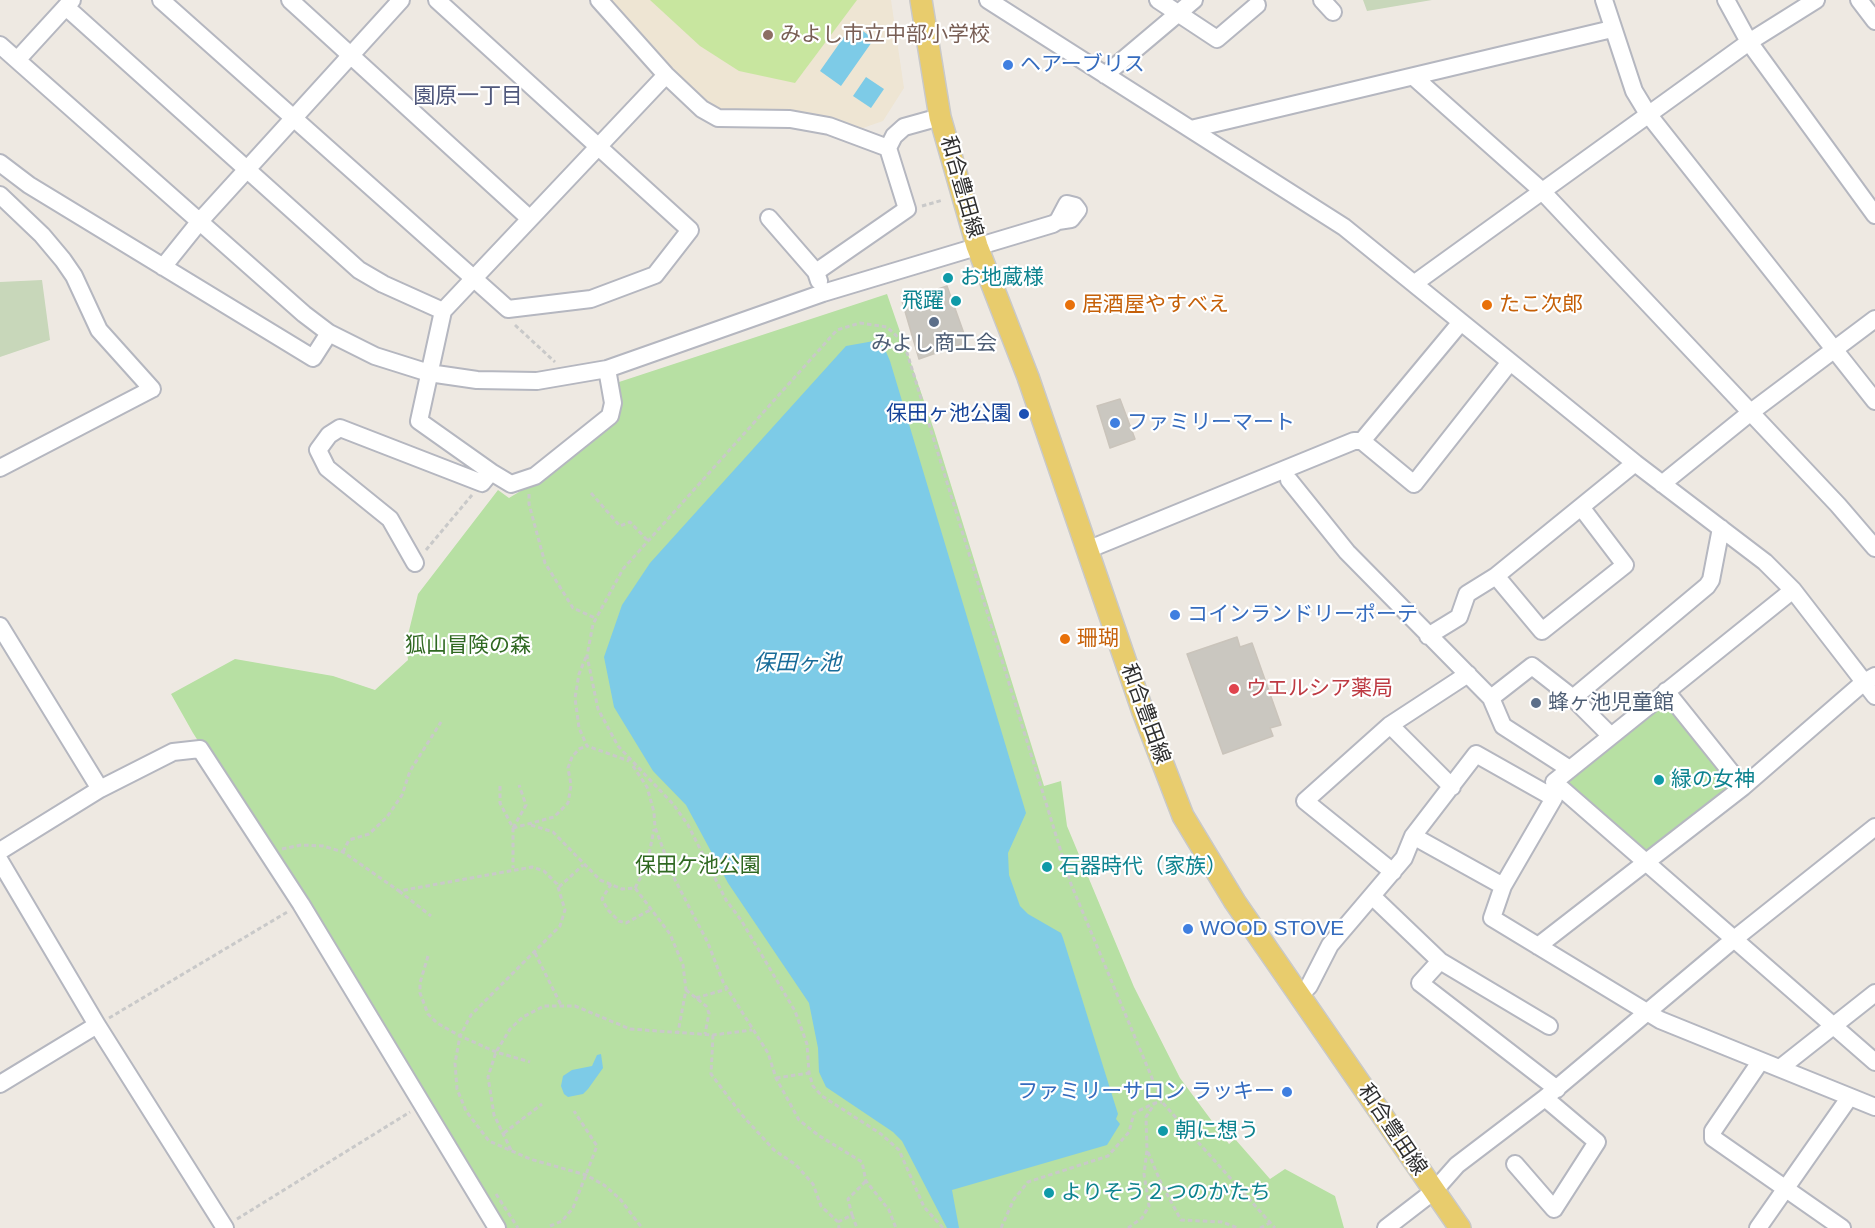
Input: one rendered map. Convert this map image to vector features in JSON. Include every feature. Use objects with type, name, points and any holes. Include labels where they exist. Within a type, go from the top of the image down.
[{"type":"main road","name":"和合豊田線","points":[[921,0],[940,117],[977,246],[1028,377],[1143,712],[1182,816],[1235,902],[1460,1228]]},
{"type":"street","points":[[161,0],[508,309],[591,299],[655,275],[690,230],[437,0]]},
{"type":"street","points":[[290,0],[529,218]]},
{"type":"street","points":[[164,267],[200,222],[402,0]]},
{"type":"street","points":[[599,0],[666,75],[702,109],[718,118],[790,119],[829,126],[888,148]]},
{"type":"street","points":[[988,0],[1336,220],[1635,463],[1765,562],[1793,590],[1869,679],[1875,696]]},
{"type":"street","points":[[1158,0],[1217,39],[1257,5]]},
{"type":"street","points":[[1105,75],[1194,0]]},
{"type":"street","points":[[1604,0],[1634,91],[1648,114],[1875,401]]},
{"type":"street","points":[[1726,0],[1749,42],[1875,215]]},
{"type":"street","points":[[1415,284],[1541,190],[1749,42],[1816,0]]},
{"type":"street","points":[[1859,0],[1875,21]]},
{"type":"street","points":[[18,59],[69,3],[360,270],[383,284],[442,311]]},
{"type":"street","points":[[1191,129],[1415,78],[1612,29]]},
{"type":"street","points":[[0,45],[304,314],[330,333],[375,356],[429,373],[477,380],[537,381],[607,369],[823,293],[1058,220]]},
{"type":"street","points":[[487,478],[419,421],[442,311],[598,144],[666,75]]},
{"type":"street","points":[[1415,78],[1541,190],[1751,412],[1875,548]]},
{"type":"street","points":[[816,272],[907,209],[888,148],[894,136],[904,127],[940,117]]},
{"type":"street","points":[[0,163],[29,184],[313,358],[330,333]]},
{"type":"street","points":[[0,195],[42,235],[63,261],[78,283],[99,330],[152,389],[0,468]]},
{"type":"street","points":[[769,218],[816,272],[823,293]]},
{"type":"street","points":[[1662,484],[1751,412],[1875,319]]},
{"type":"street","points":[[1362,441],[1461,322]]},
{"type":"street","points":[[1087,550],[1354,441],[1362,441],[1414,484],[1510,362]]},
{"type":"street","points":[[415,563],[390,519],[327,468],[318,450],[330,435],[340,428],[511,484],[530,477],[583,440],[610,416],[613,403],[607,369]]},
{"type":"street","points":[[1428,636],[1459,617],[1467,594],[1496,576],[1635,463]]},
{"type":"street","points":[[1289,480],[1347,552],[1491,698],[1503,726],[1568,768]]},
{"type":"street","points":[[1496,576],[1542,631],[1626,566],[1581,507]]},
{"type":"street","points":[[1574,698],[1707,586],[1711,580],[1721,528]]},
{"type":"street","points":[[1793,590],[1568,768],[1554,782],[1875,1062]]},
{"type":"street","points":[[0,626],[100,789]]},
{"type":"street","points":[[1491,698],[1532,666],[1574,698],[1610,735]]},
{"type":"street","points":[[1392,872],[1305,801],[1390,725],[1468,675]]},
{"type":"street","points":[[1538,946],[1743,788],[1869,679]]},
{"type":"street","points":[[1666,691],[1743,788]]},
{"type":"street","points":[[1390,725],[1452,787]]},
{"type":"street","points":[[0,851],[100,789],[173,752],[200,749],[301,904],[497,1228]]},
{"type":"street","points":[[1300,995],[1309,986],[1330,945],[1404,858],[1413,836],[1476,754],[1554,798],[1503,886],[1492,918],[1647,1013],[1760,1062],[1875,1107]]},
{"type":"street","points":[[1386,1228],[1434,1191],[1457,1165],[1551,1093],[1733,940],[1875,827]]},
{"type":"street","points":[[1413,836],[1503,886]]},
{"type":"street","points":[[0,861],[97,1025],[224,1228]]},
{"type":"street","points":[[1372,896],[1440,961],[1550,1026]]},
{"type":"street","points":[[1440,961],[1420,983],[1551,1093],[1597,1142],[1554,1209],[1515,1164]]},
{"type":"street","points":[[1780,1068],[1875,993]]},
{"type":"street","points":[[0,1084],[97,1025]]},
{"type":"street","points":[[1760,1062],[1713,1131],[1713,1138],[1842,1228]]},
{"type":"street","points":[[1758,1228],[1849,1098]]},
{"type":"path","points":[[907,209],[943,200]]},
{"type":"path","points":[[634,888],[647,865],[655,827],[654,812],[646,787],[598,709],[587,656],[587,643],[595,618],[623,569],[837,330],[860,322],[871,322],[887,327],[904,342],[1071,884],[1162,1102],[1275,1228]]},
{"type":"path","points":[[530,477],[529,504],[545,563],[573,608],[595,618]]},
{"type":"path","points":[[415,563],[487,478]]},
{"type":"path","points":[[591,493],[620,526],[630,522],[648,541]]},
{"type":"path","points":[[587,656],[579,674],[575,698],[579,729],[587,746]]},
{"type":"path","points":[[343,852],[349,840],[369,834],[387,817],[402,795],[410,771],[441,722]]},
{"type":"path","points":[[513,828],[554,818],[568,803],[571,785],[568,768],[572,757],[579,749],[587,746],[631,762],[669,800],[688,825],[726,900],[785,991],[804,1029],[809,1073],[813,1086],[822,1096],[881,1134],[899,1150],[924,1207],[943,1228]]},
{"type":"path","points":[[513,828],[526,805],[519,785]]},
{"type":"path","points":[[500,786],[500,803],[513,828],[513,869]]},
{"type":"path","points":[[531,825],[553,832],[574,852],[582,865],[600,880],[622,889],[634,888]]},
{"type":"path","points":[[655,827],[673,876],[708,943],[727,989],[768,1053],[776,1078],[799,1120],[818,1135],[862,1162],[866,1181],[889,1210],[896,1228]]},
{"type":"path","points":[[271,857],[281,849],[301,845],[323,846],[343,852],[431,916]]},
{"type":"path","points":[[559,887],[582,865]]},
{"type":"path","points":[[399,891],[532,867],[544,871],[559,887],[565,910],[561,926],[483,1001],[471,1015],[460,1036],[455,1063],[457,1089],[466,1111],[489,1141],[512,1152],[586,1175],[604,1185],[620,1199],[642,1228]]},
{"type":"path","points":[[611,884],[602,899],[618,921],[626,923],[650,910]]},
{"type":"path","points":[[634,888],[670,934],[683,965],[686,990],[685,1008],[678,1033]]},
{"type":"path","points":[[97,1025],[301,904]]},
{"type":"path","points":[[535,953],[561,1005]]},
{"type":"path","points":[[428,956],[420,983],[423,1003],[428,1014],[437,1023],[460,1036],[496,1052],[530,1062]]},
{"type":"path","points":[[696,998],[727,989]]},
{"type":"path","points":[[686,990],[706,1006],[709,1013],[705,1034]]},
{"type":"path","points":[[512,1152],[494,1115],[488,1077],[496,1052],[510,1029],[523,1017],[544,1006],[575,1006],[629,1030],[713,1035],[752,1030]]},
{"type":"path","points":[[713,1035],[711,1074],[742,1115],[774,1150],[796,1165],[813,1184],[821,1206],[838,1222],[839,1228]]},
{"type":"path","points":[[776,1078],[809,1073]]},
{"type":"path","points":[[1001,1228],[1014,1199],[1029,1182],[1108,1156],[1129,1132],[1134,1113],[1162,1102]]},
{"type":"path","points":[[1128,1228],[1142,1218],[1149,1206],[1144,1174],[1147,1150],[1146,1117],[1155,1103]]},
{"type":"path","points":[[224,1228],[423,1104]]},
{"type":"path","points":[[504,1132],[542,1104]]},
{"type":"path","points":[[550,1226],[562,1221],[573,1208],[597,1146],[574,1112]]},
{"type":"path","points":[[1147,1150],[1161,1184],[1181,1220],[1222,1222],[1238,1228]]},
{"type":"path","points":[[856,1228],[848,1199],[866,1181]]},
{"type":"path","points":[[838,1222],[852,1215]]},
{"type":"path","points":[[1260,1228],[1270,1223]]},
{"type":"shaded area","name":"みよし市立中部小学校","points":[[610,0],[891,0],[904,88],[883,121],[857,130],[726,112],[699,96]]},
{"type":"green space","points":[[650,0],[857,0],[795,83],[739,71],[700,46]]},
{"type":"green space","points":[[1363,0],[1432,0],[1367,11]]},
{"type":"green space","points":[[42,280],[50,340],[0,357],[0,282]]},
{"type":"green space","name":"保田ケ池公園","points":[[887,294],[934,430],[1044,786],[1061,781],[1067,826],[1134,987],[1180,1078],[1229,1144],[1235,1139],[1270,1179],[1285,1169],[1335,1196],[1344,1228],[504,1228],[390,1041],[193,733],[171,694],[235,659],[333,676],[375,690],[408,660],[406,643],[418,594],[498,490],[509,498],[542,478],[615,421],[616,383]]},
{"type":"green space","points":[[1668,700],[1736,783],[1649,853],[1565,781]]},
{"type":"water","points":[[853,24],[874,39],[841,86],[820,71]]},
{"type":"water","points":[[866,77],[884,89],[871,108],[853,96]]},
{"type":"water","name":"保田ヶ池","points":[[874,341],[884,347],[890,361],[1026,813],[1008,853],[1009,875],[1020,906],[1028,914],[1061,933],[1118,1114],[1116,1119],[1120,1124],[1107,1145],[952,1190],[959,1228],[947,1228],[902,1141],[893,1132],[826,1087],[819,1072],[818,1048],[809,1003],[728,883],[686,805],[653,771],[614,707],[604,657],[622,605],[650,563],[846,346]]},
{"type":"water","points":[[601,1054],[603,1068],[588,1089],[583,1094],[568,1097],[564,1094],[561,1086],[563,1076],[572,1070],[592,1066],[597,1055]]},
{"type":"building","name":"みよし商工会","points":[[947,286],[967,342],[919,359],[902,301]]},
{"type":"building","name":"ファミリーマート","points":[[1120,399],[1135,439],[1110,448],[1097,406]]},
{"type":"building","name":"ウエルシア薬局","points":[[1237,637],[1240,647],[1252,643],[1281,725],[1270,728],[1273,736],[1223,754],[1187,654]]},
{"type":"place","name":"みよし市立中部小学校","points":[[768,35]]},
{"type":"place","name":"ヘアーブリス","points":[[1008,65]]},
{"type":"place","name":"お地蔵様","points":[[948,278]]},
{"type":"place","name":"飛躍","points":[[956,301]]},
{"type":"place","name":"居酒屋やすべえ","points":[[1070,305]]},
{"type":"place","name":"たこ次郎","points":[[1487,305]]},
{"type":"place","name":"みよし商工会","points":[[934,322]]},
{"type":"place","name":"保田ヶ池公園","points":[[1024,414]]},
{"type":"place","name":"ファミリーマート","points":[[1115,423]]},
{"type":"place","name":"コインランドリーポーテ","points":[[1175,615]]},
{"type":"place","name":"珊瑚","points":[[1065,639]]},
{"type":"place","name":"ウエルシア薬局","points":[[1234,689]]},
{"type":"place","name":"蜂ヶ池児童館","points":[[1536,703]]},
{"type":"place","name":"緑の女神","points":[[1659,780]]},
{"type":"place","name":"石器時代（家族）","points":[[1047,867]]},
{"type":"place","name":"WOOD STOVE","points":[[1188,929]]},
{"type":"place","name":"ファミリーサロン ラッキー","points":[[1287,1092]]},
{"type":"place","name":"朝に想う","points":[[1163,1131]]},
{"type":"place","name":"よりそう２つのかたち","points":[[1049,1193]]},
{"type":"district","name":"園原一丁目","points":[[468,97]]},
{"type":"park label","name":"狐山冒険の森","points":[[468,646]]}]
